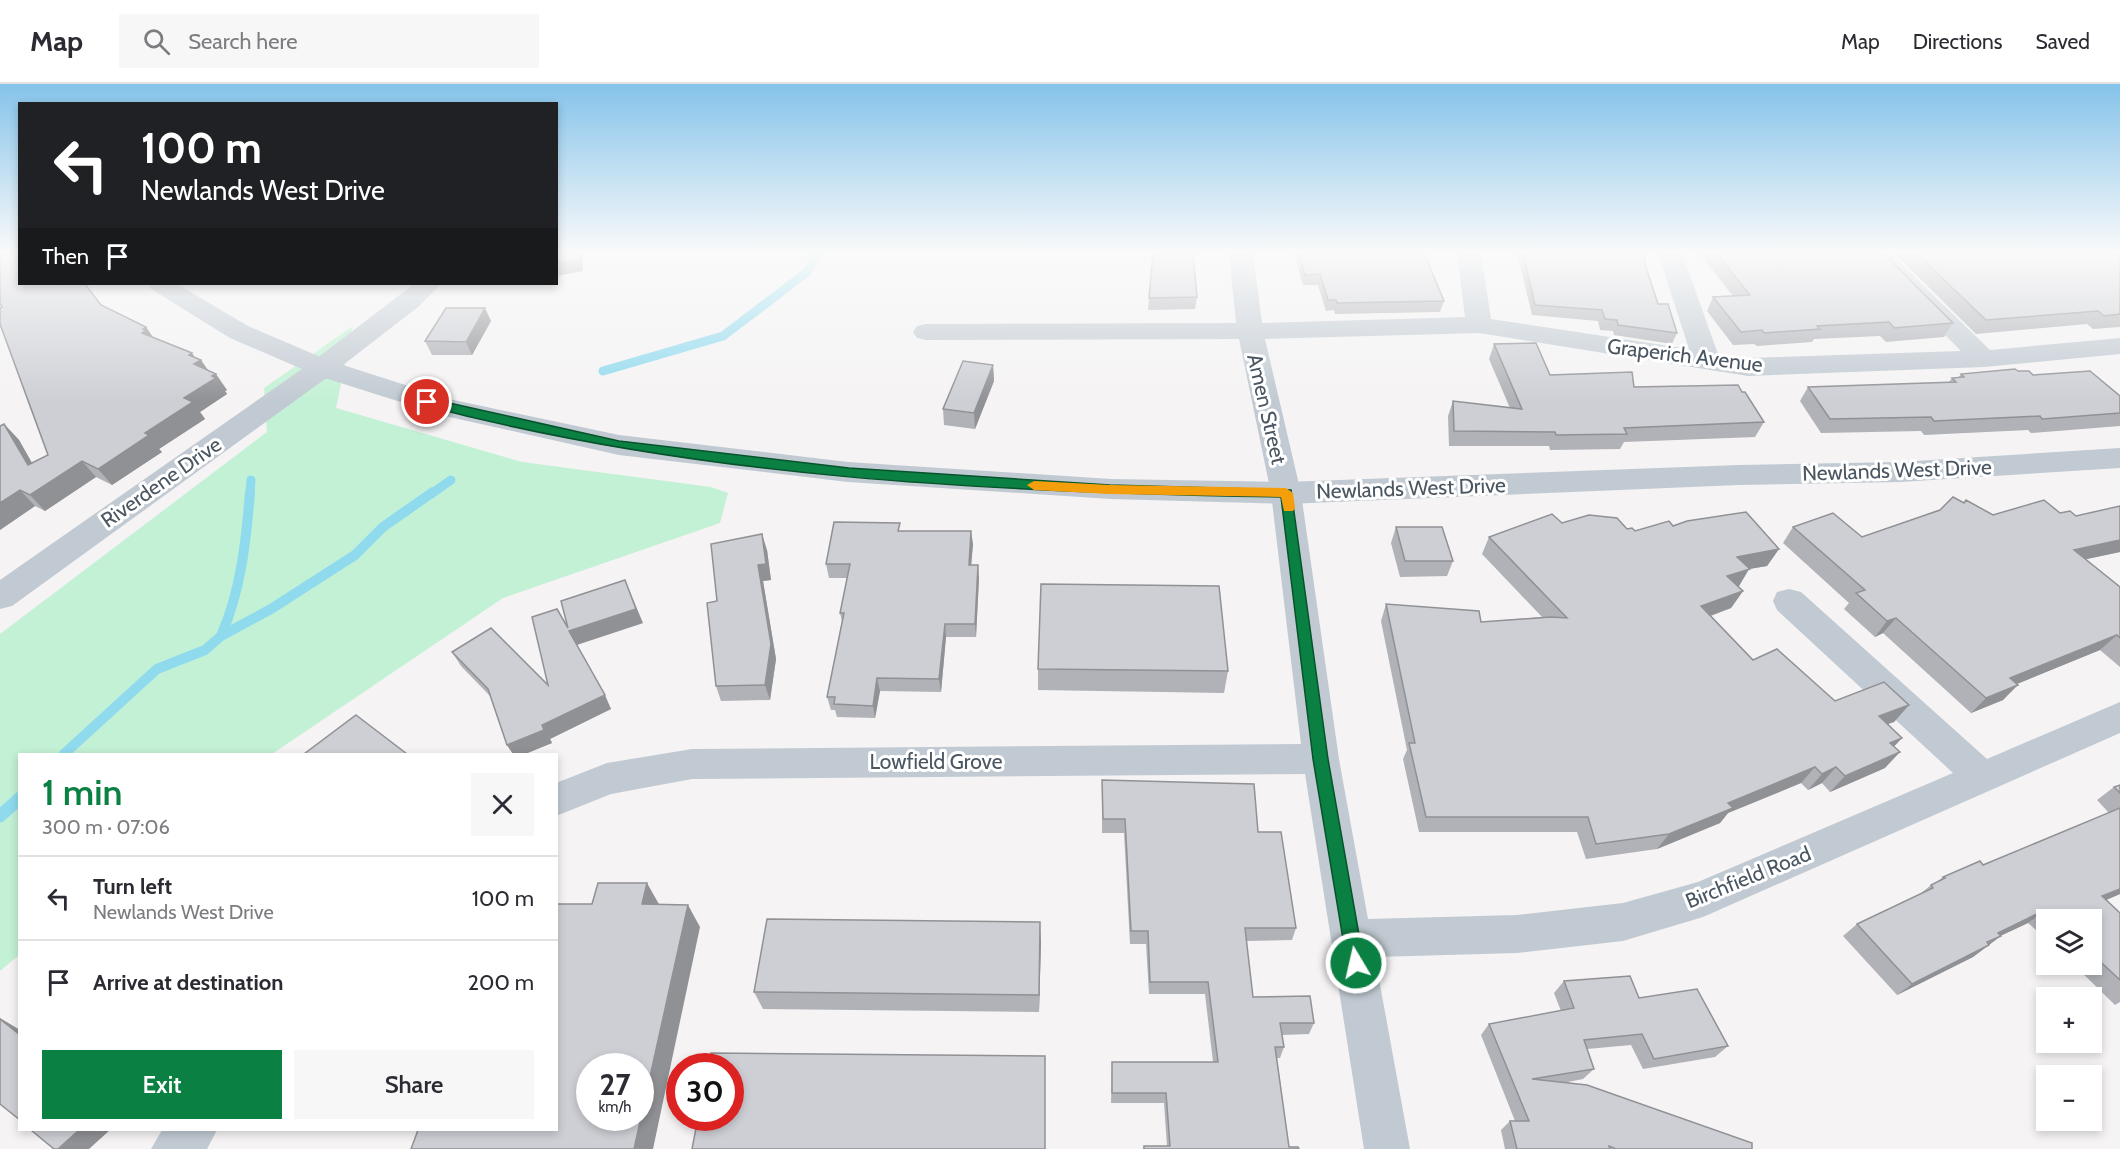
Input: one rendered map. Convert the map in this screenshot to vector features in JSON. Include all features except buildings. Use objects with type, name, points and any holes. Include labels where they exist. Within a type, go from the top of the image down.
[{"type":"street","name":"Newlands West Drive","points":[[191,303],[239,332],[321,368],[445,407],[619,445],[849,472],[984,483],[1110,489],[1286,493],[1738,475],[1900,472],[2120,458]]},
{"type":"street","name":"Riverdene Drive","points":[[1,595],[321,368],[408,303]]},
{"type":"street","name":"Amen Street","points":[[1247,303],[1250,331],[1286,493],[1321,759],[1387,1149]]},
{"type":"street","points":[[1476,303],[1479,325]]},
{"type":"street","points":[[1687,303],[1707,362]]},
{"type":"street","points":[[1927,303],[1984,359]]},
{"type":"street","name":"Graperich Avenue","points":[[926,332],[1250,331],[1479,325],[1748,367],[1984,359],[2120,346]]},
{"type":"street","points":[[1788,601],[1982,777]]},
{"type":"street","name":"Birchfield Road","points":[[1352,939],[1516,934],[1623,922],[1703,899],[2120,717]]},
{"type":"street","name":"Lowfield Grove","points":[[558,799],[607,779],[692,764],[1321,759]]},
{"type":"street","points":[[174,1149],[193,1131]]},
{"type":"green space","points":[[353,326],[336,408],[522,462],[711,487],[728,493],[720,523],[503,598],[273,753],[18,753],[18,956],[0,971],[0,634],[267,432],[264,388]]},
{"type":"waterway","points":[[603,371],[723,336],[767,303]]},
{"type":"waterway","points":[[250,494],[251,480]]},
{"type":"waterway","points":[[431,494],[451,480]]},
{"type":"waterway","points":[[221,636],[238,583],[250,492]]},
{"type":"waterway","points":[[221,636],[271,609],[355,555],[383,527],[433,492]]},
{"type":"waterway","points":[[65,753],[157,669],[205,650],[221,636]]},
{"type":"waterway","points":[[0,816],[18,800]]},
{"type":"slow traffic","points":[[1034,485],[1286,493],[1288,508]]},
{"type":"route","points":[[427,402],[619,445],[849,472],[984,483],[1110,489],[1286,493],[1321,759],[1356,963]]}]
